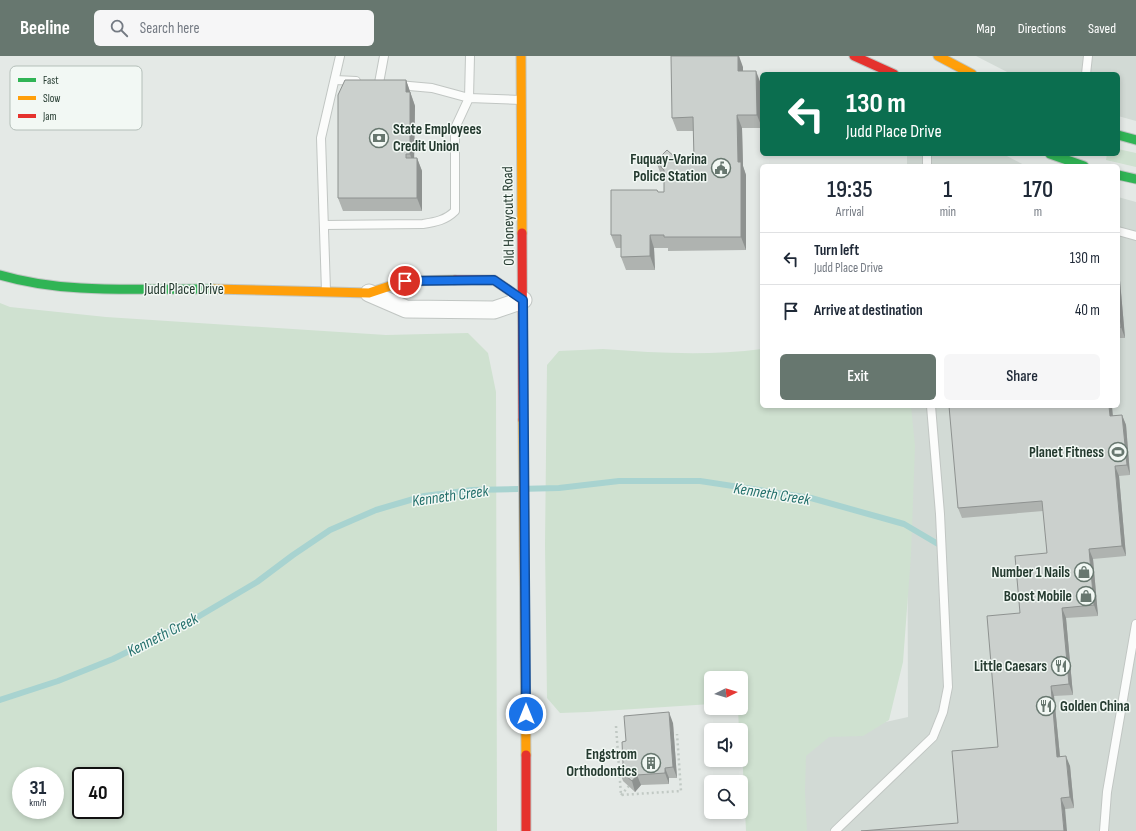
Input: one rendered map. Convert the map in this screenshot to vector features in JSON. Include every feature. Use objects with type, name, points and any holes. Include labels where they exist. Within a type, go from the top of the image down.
[{"type":"main road","name":"Old Honeycutt Road","points":[[521,56],[526,831]]},
{"type":"main road","points":[[854,56],[890,72]]},
{"type":"main road","points":[[938,56],[968,72]]},
{"type":"main road","points":[[1120,136],[1136,140]]},
{"type":"main road","points":[[1056,156],[1078,164]]},
{"type":"main road","points":[[1120,175],[1136,178]]},
{"type":"main road","name":"Judd Place Drive","points":[[0,275],[27,283],[62,288],[256,289],[369,293],[405,281],[494,280],[523,300]]},
{"type":"street","name":"Judd Place Drive","points":[[369,293],[406,310],[494,310],[523,300]]},
{"type":"lane","points":[[326,291],[321,138],[340,56]]},
{"type":"lane","points":[[372,82],[384,56]]},
{"type":"lane","points":[[324,224],[423,224],[439,222],[450,216],[455,211],[456,128],[469,98],[470,56]]},
{"type":"lane","points":[[1086,72],[1088,56]]},
{"type":"lane","points":[[335,80],[432,88],[469,98],[521,100]]},
{"type":"lane","points":[[1120,232],[1136,236]]},
{"type":"lane","points":[[836,831],[933,736],[943,712],[948,687],[940,514],[931,408]]},
{"type":"lane","points":[[1104,831],[1107,792],[1136,624]]},
{"type":"path","points":[[616,726],[621,795]]},
{"type":"path","points":[[621,795],[681,791],[677,734]]},
{"type":"path","points":[[621,795],[629,786]]},
{"type":"shaded area","points":[[976,56],[1136,56],[1136,121],[1120,117],[1120,72],[1007,72]]},
{"type":"shaded area","points":[[907,156],[1007,156],[1022,164],[907,164]]},
{"type":"shaded area","points":[[1120,198],[1136,202],[1136,831],[806,831],[796,742],[908,717],[907,408],[1120,408]]},
{"type":"green space","points":[[1120,149],[1136,153],[1136,167],[1106,160],[1107,156],[1120,156]]},
{"type":"green space","points":[[0,303],[10,307],[106,317],[386,335],[468,333],[488,353],[496,392],[497,831],[0,831]]},
{"type":"green space","points":[[603,349],[662,353],[722,353],[760,349],[760,408],[911,408],[915,446],[911,555],[903,662],[889,720],[863,736],[829,737],[806,756],[805,791],[807,831],[746,831],[745,819],[748,819],[748,775],[743,775],[743,767],[748,767],[748,723],[739,723],[738,715],[748,715],[748,671],[704,671],[704,704],[560,713],[547,698],[545,545],[547,365],[559,351]]},
{"type":"building","name":"Fuquay-Varina Police Station","points":[[671,56],[738,56],[738,71],[756,71],[757,115],[737,115],[738,162],[741,162],[741,237],[664,237],[664,235],[650,235],[650,256],[621,257],[621,235],[611,235],[611,190],[657,190],[658,192],[664,192],[664,170],[656,161],[667,150],[677,159],[694,159],[693,117],[672,118]]},
{"type":"building","name":"State Employees Credit Union","points":[[345,80],[406,80],[406,92],[410,92],[410,154],[406,154],[406,158],[417,158],[417,198],[338,198],[338,95]]},
{"type":"building","points":[[949,408],[1109,408],[1110,416],[1122,415],[1127,465],[1115,466],[1122,546],[1089,549],[1094,605],[1062,608],[1069,684],[1051,686],[1057,757],[1066,756],[1070,797],[1061,798],[1064,831],[861,831],[958,823],[952,751],[998,747],[987,616],[1020,613],[1015,556],[1047,553],[1042,501],[958,508]]},
{"type":"building","name":"Engstrom Orthodontics","points":[[669,712],[673,767],[665,768],[665,773],[637,775],[632,781],[619,770],[623,763],[622,742],[626,741],[624,716]]},
{"type":"waterway","name":"Kenneth Creek","points":[[0,700],[58,681],[113,659],[196,618],[257,582],[330,530],[376,510],[424,496],[472,490],[559,488],[619,481],[700,481],[811,498],[904,524],[938,544]]},
{"type":"traffic: fast","points":[[1120,136],[1136,140]]},
{"type":"traffic: fast","points":[[1056,156],[1078,164]]},
{"type":"traffic: fast","points":[[1120,175],[1136,179]]},
{"type":"traffic: fast","points":[[0,275],[26,281],[79,288],[213,289]]},
{"type":"traffic: slow","points":[[521,56],[522,233]]},
{"type":"traffic: slow","points":[[938,56],[968,72]]},
{"type":"traffic: slow","points":[[213,289],[369,293],[405,281],[455,280]]},
{"type":"traffic: slow","points":[[523,420],[526,755]]},
{"type":"traffic: jam","points":[[854,56],[890,72]]},
{"type":"traffic: jam","points":[[522,233],[523,420]]},
{"type":"traffic: jam","points":[[455,280],[494,280],[523,300]]},
{"type":"traffic: jam","points":[[526,755],[526,831]]},
{"type":"place","name":"State Employees Credit Union","points":[[379,138]]},
{"type":"place","name":"Fuquay-Varina Police Station","points":[[721,168]]},
{"type":"place","name":"Planet Fitness","points":[[1118,452]]},
{"type":"place","name":"Number 1 Nails","points":[[1084,572]]},
{"type":"place","name":"Boost Mobile","points":[[1086,596]]},
{"type":"place","name":"Little Caesars","points":[[1061,666]]},
{"type":"place","name":"Golden China","points":[[1046,706]]},
{"type":"place","name":"Engstrom Orthodontics","points":[[651,763]]},
{"type":"route","points":[[405,281],[494,280],[523,300],[526,714]]}]
